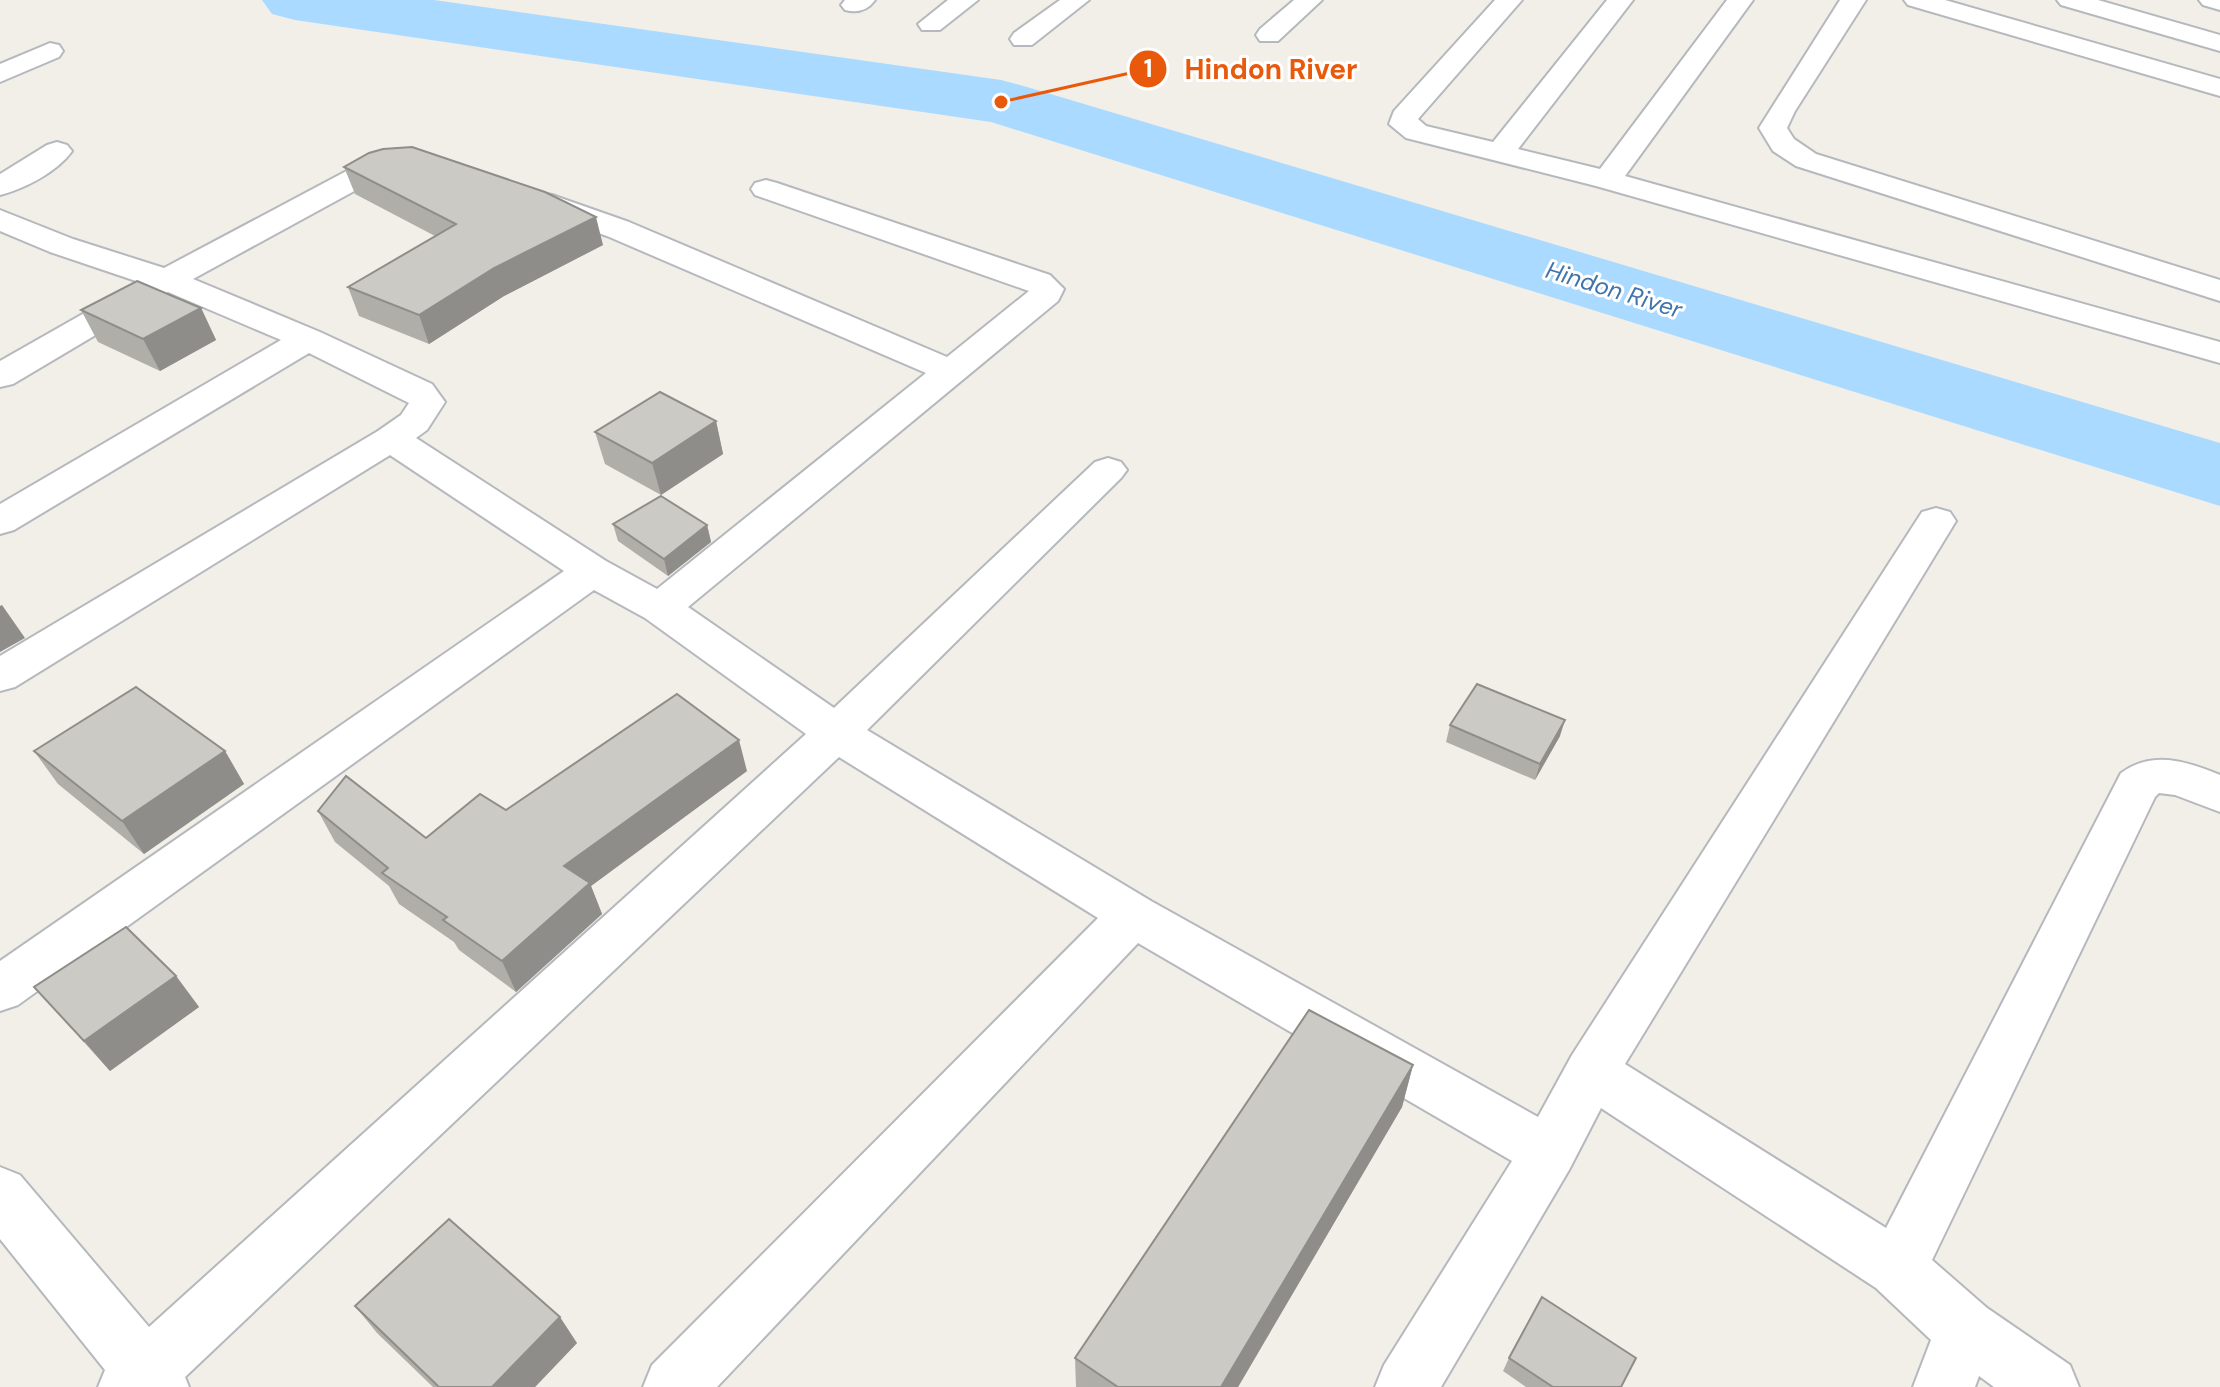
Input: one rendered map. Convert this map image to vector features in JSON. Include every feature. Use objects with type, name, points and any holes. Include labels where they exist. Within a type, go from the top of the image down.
[{"type":"street","points":[[931,24],[965,0]]},
{"type":"street","points":[[1023,39],[1076,0]]},
{"type":"street","points":[[1269,35],[1309,0]]},
{"type":"street","points":[[1509,0],[1404,117],[1403,124],[1416,132],[1607,180],[2220,353]]},
{"type":"street","points":[[1499,154],[1620,0]]},
{"type":"street","points":[[1607,180],[1740,0]]},
{"type":"street","points":[[1853,0],[1781,111],[1773,128],[1783,145],[1806,160],[2220,291]]},
{"type":"street","points":[[1917,0],[2220,88]]},
{"type":"street","points":[[2070,0],[2220,43]]},
{"type":"street","points":[[2212,0],[2220,2]]},
{"type":"street","points":[[0,74],[50,51]]},
{"type":"street","points":[[0,186],[23,175],[57,151]]},
{"type":"street","points":[[0,376],[166,280],[378,168],[405,161],[425,162],[439,167]]},
{"type":"street","points":[[660,608],[953,372],[1042,298],[1047,289],[766,189]]},
{"type":"street","points":[[514,193],[618,229],[953,372]]},
{"type":"street","points":[[0,219],[41,240],[166,280],[308,339],[419,392],[427,402],[414,422],[391,439],[0,676]]},
{"type":"street","points":[[0,521],[308,339]]},
{"type":"street","points":[[391,439],[592,571],[660,608],[836,733],[1133,915],[1549,1152]]},
{"type":"street","points":[[0,1194],[144,1382],[836,733],[1108,470]]},
{"type":"street","points":[[1406,1387],[1549,1152],[1591,1072],[1936,521]]},
{"type":"street","points":[[0,989],[592,571]]},
{"type":"street","points":[[1897,1268],[2137,785],[2144,779],[2156,776],[2178,777],[2220,794]]},
{"type":"street","points":[[674,1387],[1133,915]]},
{"type":"street","points":[[1591,1072],[1897,1268],[1965,1330],[2048,1387]]},
{"type":"street","points":[[1944,1387],[1965,1330]]},
{"type":"building","points":[[412,147],[545,192],[596,217],[494,268],[419,315],[348,287],[456,224],[344,167],[369,153]]},
{"type":"building","points":[[137,281],[201,308],[143,339],[81,310]]},
{"type":"building","points":[[660,392],[716,421],[652,463],[595,432]]},
{"type":"building","points":[[661,496],[707,525],[664,559],[613,524]]},
{"type":"building","points":[[1477,684],[1565,720],[1540,764],[1450,725]]},
{"type":"building","points":[[136,687],[225,751],[122,821],[34,751]]},
{"type":"building","points":[[677,694],[739,740],[564,866],[590,883],[502,961],[443,920],[447,917],[382,873],[388,868],[318,811],[346,776],[426,838],[480,794],[506,810]]},
{"type":"building","points":[[126,927],[176,976],[84,1041],[34,987]]},
{"type":"building","points":[[1309,1010],[1413,1065],[1221,1387],[1118,1387],[1075,1358]]},
{"type":"building","points":[[449,1219],[560,1317],[492,1387],[439,1387],[355,1306]]},
{"type":"building","points":[[1542,1297],[1636,1358],[1621,1387],[1553,1387],[1509,1358]]},
{"type":"waterway","name":"Hindon River","points":[[295,0],[1001,102],[2220,475]]},
{"type":"place","name":"Hindon River","points":[[1001,102]]}]
